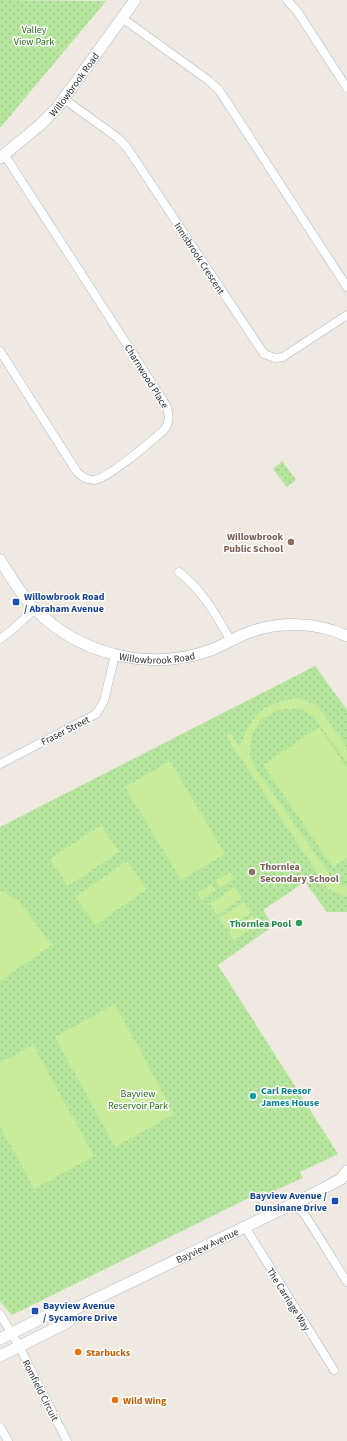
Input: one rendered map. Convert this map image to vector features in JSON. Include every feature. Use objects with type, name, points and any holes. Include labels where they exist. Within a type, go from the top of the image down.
[{"type":"street","name":"Willowbrook Road","points":[[2,156],[40,125],[64,99],[134,0]]},
{"type":"street","points":[[287,0],[297,11],[347,88]]},
{"type":"street","points":[[122,18],[208,80],[219,90],[347,287]]},
{"type":"street","name":"Innisbrook Crescent","points":[[64,99],[118,138],[128,149],[264,354],[275,358],[283,356],[347,315]]},
{"type":"street","name":"Charnwood Place","points":[[0,351],[77,472],[85,478],[94,480],[106,475],[163,431],[168,424],[170,414],[166,405],[2,156]]},
{"type":"street","name":"Willowbrook Road","points":[[0,560],[19,590],[34,609],[51,624],[69,636],[90,646],[115,655],[142,659],[169,659],[210,650],[265,628],[296,624],[322,628],[347,636]]},
{"type":"street","points":[[179,572],[208,602],[231,641]]},
{"type":"street","points":[[0,639],[34,609]]},
{"type":"street","name":"Fraser Street","points":[[0,764],[96,714],[104,701],[115,655]]},
{"type":"street","name":"Bayview Avenue","points":[[0,1356],[16,1339],[60,1309],[74,1310],[345,1176]]},
{"type":"street","points":[[294,1202],[305,1215],[347,1282]]},
{"type":"street","name":"The Carriage Way","points":[[244,1227],[334,1370]]},
{"type":"street","name":"Romfield Circuit","points":[[0,1314],[16,1339],[67,1441]]},
{"type":"street","name":"Bayview Avenue","points":[[0,1339],[16,1339]]},
{"type":"street","points":[[0,1427],[8,1441]]},
{"type":"green space","name":"Valley View Park","points":[[0,0],[106,1],[0,128]]},
{"type":"green space","points":[[282,461],[296,480],[287,487],[273,469]]},
{"type":"green space","name":"Bayview Reservoir Park","points":[[315,666],[347,710],[347,912],[327,912],[305,882],[263,910],[273,926],[218,965],[338,1154],[300,1172],[303,1178],[269,1193],[263,1191],[12,1315],[0,1302],[0,827]]},
{"type":"green space","points":[[299,698],[318,706],[347,748],[347,763],[314,717],[300,709],[280,709],[260,720],[251,738],[250,756],[256,769],[335,882],[347,887],[347,897],[328,889],[226,736],[230,733],[240,747],[249,726],[260,712],[276,703]]},
{"type":"green space","points":[[319,727],[347,768],[347,858],[333,867],[263,765]]},
{"type":"green space","points":[[170,761],[225,854],[181,880],[125,787]]},
{"type":"green space","points":[[101,825],[119,852],[68,886],[50,859]]},
{"type":"green space","points":[[127,861],[147,889],[95,925],[75,897]]},
{"type":"green space","points":[[230,872],[234,878],[220,888],[216,881]]},
{"type":"green space","points":[[211,884],[216,890],[201,900],[197,893]]},
{"type":"green space","points":[[234,887],[242,898],[217,915],[210,904]]},
{"type":"green space","points":[[0,890],[18,900],[52,945],[0,981]]},
{"type":"green space","points":[[244,902],[251,913],[226,929],[219,918]]},
{"type":"green space","points":[[253,916],[259,924],[234,940],[228,932]]},
{"type":"green space","points":[[115,1004],[174,1114],[115,1147],[55,1037]]},
{"type":"green space","points":[[33,1045],[94,1156],[34,1189],[0,1126],[0,1063]]},
{"type":"place","name":"Willowbrook Public School","points":[[291,542]]},
{"type":"place","name":"Willowbrook Road / Abraham Avenue","points":[[16,602]]},
{"type":"place","name":"Thornlea Secondary School","points":[[252,872]]},
{"type":"place","name":"Thornlea Pool","points":[[299,923]]},
{"type":"place","name":"Carl Reesor James House","points":[[253,1096]]},
{"type":"place","name":"Bayview Avenue / Dunsinane Drive","points":[[335,1201]]},
{"type":"place","name":"Bayview Avenue / Sycamore Drive","points":[[35,1311]]},
{"type":"place","name":"Starbucks","points":[[78,1352]]},
{"type":"place","name":"Wild Wing","points":[[115,1400]]}]
